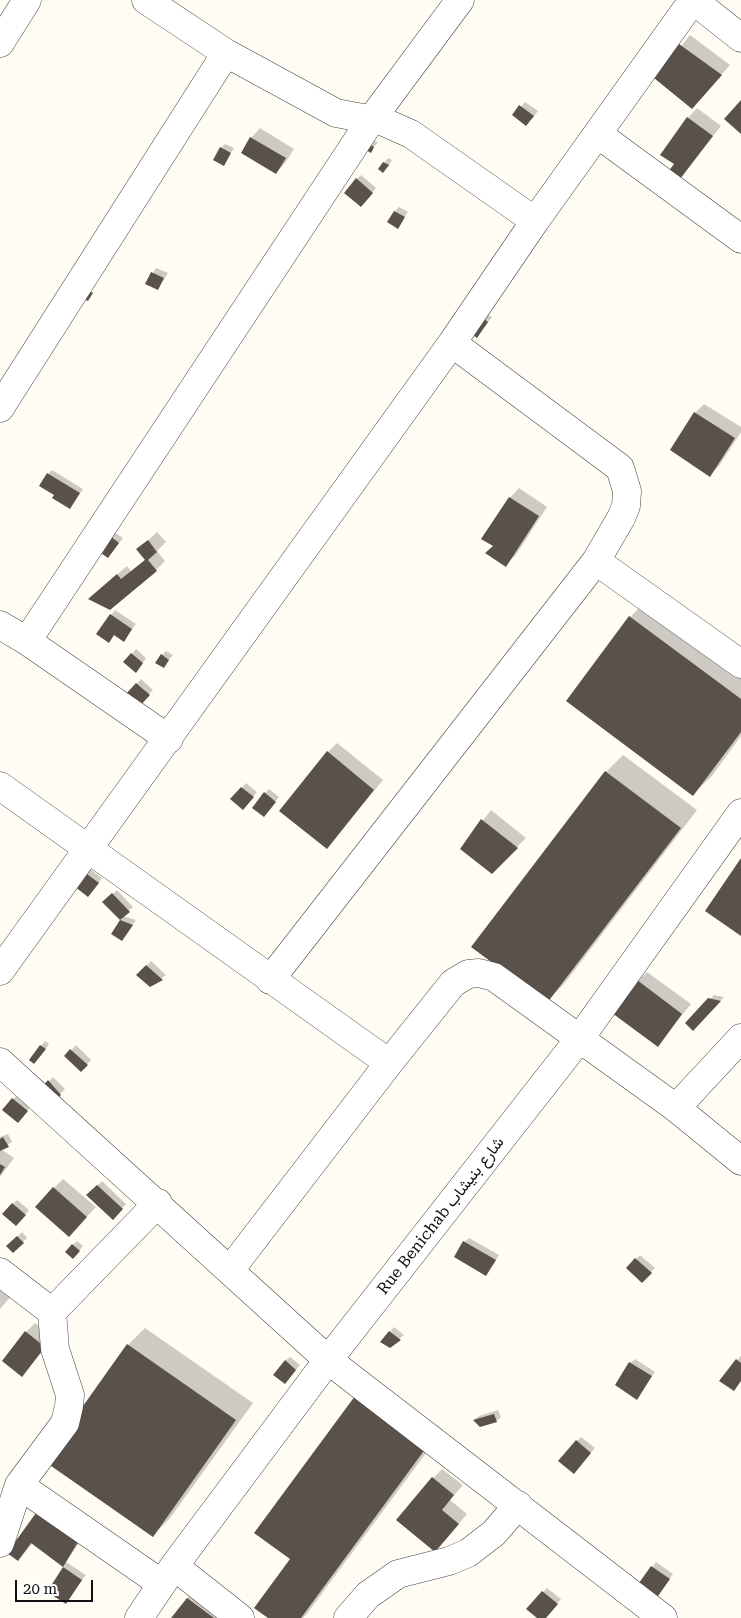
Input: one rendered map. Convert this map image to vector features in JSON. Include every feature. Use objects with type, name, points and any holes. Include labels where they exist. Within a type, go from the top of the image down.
[{"type":"street","points":[[0,43],[27,0]]},
{"type":"street","points":[[146,0],[226,53],[336,113],[396,126],[411,134],[536,221]]},
{"type":"street","points":[[27,641],[371,120],[460,0]]},
{"type":"street","points":[[0,971],[169,739],[452,343],[693,0],[741,38]]},
{"type":"street","points":[[0,408],[226,53]]},
{"type":"street","points":[[599,135],[741,239]]},
{"type":"street","points":[[270,980],[596,562],[626,506],[627,491],[620,468],[452,343]]},
{"type":"street","points":[[596,562],[741,664]]},
{"type":"street","points":[[1,627],[27,641],[169,739]]},
{"type":"street","points":[[0,786],[389,1063]]},
{"type":"street","name":"Rue Benichab شارع بنيشاب","points":[[139,1618],[168,1575],[328,1360],[580,1038],[741,813]]},
{"type":"street","points":[[230,1270],[389,1063],[454,983],[468,974],[479,973],[494,977],[676,1108],[741,1161]]},
{"type":"street","points":[[676,1108],[741,1038]]},
{"type":"street","points":[[0,1062],[328,1360],[663,1618]]},
{"type":"street","points":[[52,1312],[158,1204]]},
{"type":"street","points":[[0,1272],[52,1312],[55,1349],[70,1395],[65,1423],[19,1485],[0,1543]]},
{"type":"street","points":[[19,1485],[240,1618]]},
{"type":"street","points":[[348,1618],[368,1595],[398,1574],[449,1561],[468,1553],[494,1533],[518,1505]]},
{"type":"building","points":[[679,44],[722,75],[692,109],[654,78]]},
{"type":"building","points":[[741,100],[741,134],[724,119]]},
{"type":"building","points":[[519,105],[534,116],[526,126],[512,115]]},
{"type":"building","points":[[687,117],[713,136],[677,183],[665,176],[674,164],[660,155]]},
{"type":"building","points":[[250,137],[286,158],[276,174],[241,153]]},
{"type":"building","points":[[369,144],[374,147],[371,153],[366,150]]},
{"type":"building","points":[[220,147],[231,153],[224,166],[213,160]]},
{"type":"building","points":[[383,162],[389,165],[383,173],[378,169]]},
{"type":"building","points":[[356,178],[373,193],[361,207],[344,193]]},
{"type":"building","points":[[394,211],[405,217],[398,229],[387,222]]},
{"type":"building","points":[[151,272],[164,278],[158,290],[145,284]]},
{"type":"building","points":[[85,289],[93,293],[88,301],[81,298]]},
{"type":"building","points":[[477,314],[488,322],[477,338],[466,330]]},
{"type":"building","points":[[694,412],[735,438],[710,477],[670,450]]},
{"type":"building","points":[[47,473],[80,493],[70,509],[52,498],[54,495],[39,486]]},
{"type":"building","points":[[509,497],[539,516],[506,567],[485,553],[493,546],[481,539]]},
{"type":"building","points":[[109,535],[119,543],[108,558],[98,551]]},
{"type":"building","points":[[148,540],[157,552],[148,560],[157,571],[110,610],[88,599],[117,574],[121,579],[145,560],[136,549]]},
{"type":"building","points":[[110,614],[132,629],[124,642],[114,635],[109,643],[96,634]]},
{"type":"building","points":[[629,616],[741,699],[741,732],[693,796],[566,701]]},
{"type":"building","points":[[131,653],[143,663],[136,673],[123,662]]},
{"type":"building","points":[[161,654],[169,660],[164,668],[155,663]]},
{"type":"building","points":[[136,683],[150,695],[139,707],[125,695]]},
{"type":"building","points":[[327,751],[374,790],[327,849],[279,811]]},
{"type":"building","points":[[605,771],[681,828],[547,1003],[471,947]]},
{"type":"building","points":[[241,787],[254,797],[243,810],[230,799]]},
{"type":"building","points":[[264,792],[276,802],[264,817],[252,808]]},
{"type":"building","points":[[481,819],[518,848],[492,874],[460,849]]},
{"type":"building","points":[[741,858],[741,936],[705,911]]},
{"type":"building","points":[[71,862],[99,883],[88,897],[61,876]]},
{"type":"building","points":[[112,893],[130,912],[120,920],[102,902]]},
{"type":"building","points":[[120,920],[133,925],[122,941],[111,934]]},
{"type":"building","points":[[146,965],[163,980],[150,987],[136,975]]},
{"type":"building","points":[[637,980],[682,1014],[658,1047],[612,1013]]},
{"type":"building","points":[[708,998],[721,1001],[693,1031],[685,1023]]},
{"type":"building","points":[[40,1045],[46,1049],[34,1064],[29,1060]]},
{"type":"building","points":[[70,1049],[88,1065],[81,1072],[64,1056]]},
{"type":"building","points":[[48,1080],[61,1095],[56,1100],[43,1086]]},
{"type":"building","points":[[12,1098],[28,1111],[18,1123],[2,1110]]},
{"type":"building","points":[[3,1137],[9,1147],[0,1151],[0,1139]]},
{"type":"building","points":[[0,1164],[5,1167],[0,1175]]},
{"type":"building","points":[[97,1185],[123,1209],[113,1220],[86,1195]]},
{"type":"building","points":[[53,1187],[87,1217],[69,1237],[35,1207]]},
{"type":"building","points":[[12,1203],[26,1215],[16,1226],[2,1214]]},
{"type":"building","points":[[17,1236],[24,1243],[13,1253],[6,1246]]},
{"type":"building","points":[[463,1241],[496,1260],[486,1276],[454,1257]]},
{"type":"building","points":[[72,1244],[80,1251],[73,1259],[65,1252]]},
{"type":"building","points":[[635,1258],[652,1273],[642,1283],[626,1268]]},
{"type":"building","points":[[25,1331],[45,1347],[22,1377],[2,1361]]},
{"type":"building","points":[[389,1331],[401,1340],[390,1348],[380,1342]]},
{"type":"building","points":[[127,1344],[236,1420],[153,1537],[44,1461]]},
{"type":"building","points":[[736,1359],[741,1363],[741,1381],[734,1391],[719,1381]]},
{"type":"building","points":[[285,1360],[296,1370],[285,1384],[273,1375]]},
{"type":"building","points":[[629,1362],[652,1376],[637,1400],[615,1385]]},
{"type":"building","points":[[355,1396],[426,1448],[301,1618],[268,1618],[254,1608],[290,1559],[254,1533]]},
{"type":"building","points":[[494,1414],[497,1422],[480,1427],[473,1420]]},
{"type":"building","points":[[576,1440],[591,1453],[574,1474],[558,1461]]},
{"type":"building","points":[[432,1477],[454,1495],[442,1510],[459,1524],[435,1552],[396,1520]]},
{"type":"building","points":[[36,1513],[78,1542],[63,1567],[31,1543],[18,1561],[7,1553]]},
{"type":"building","points":[[651,1566],[670,1579],[658,1596],[639,1583]]},
{"type":"building","points":[[63,1567],[82,1580],[66,1604],[47,1592]]},
{"type":"building","points":[[542,1591],[558,1604],[546,1618],[537,1618],[526,1609]]},
{"type":"building","points":[[187,1598],[214,1618],[171,1618]]}]
